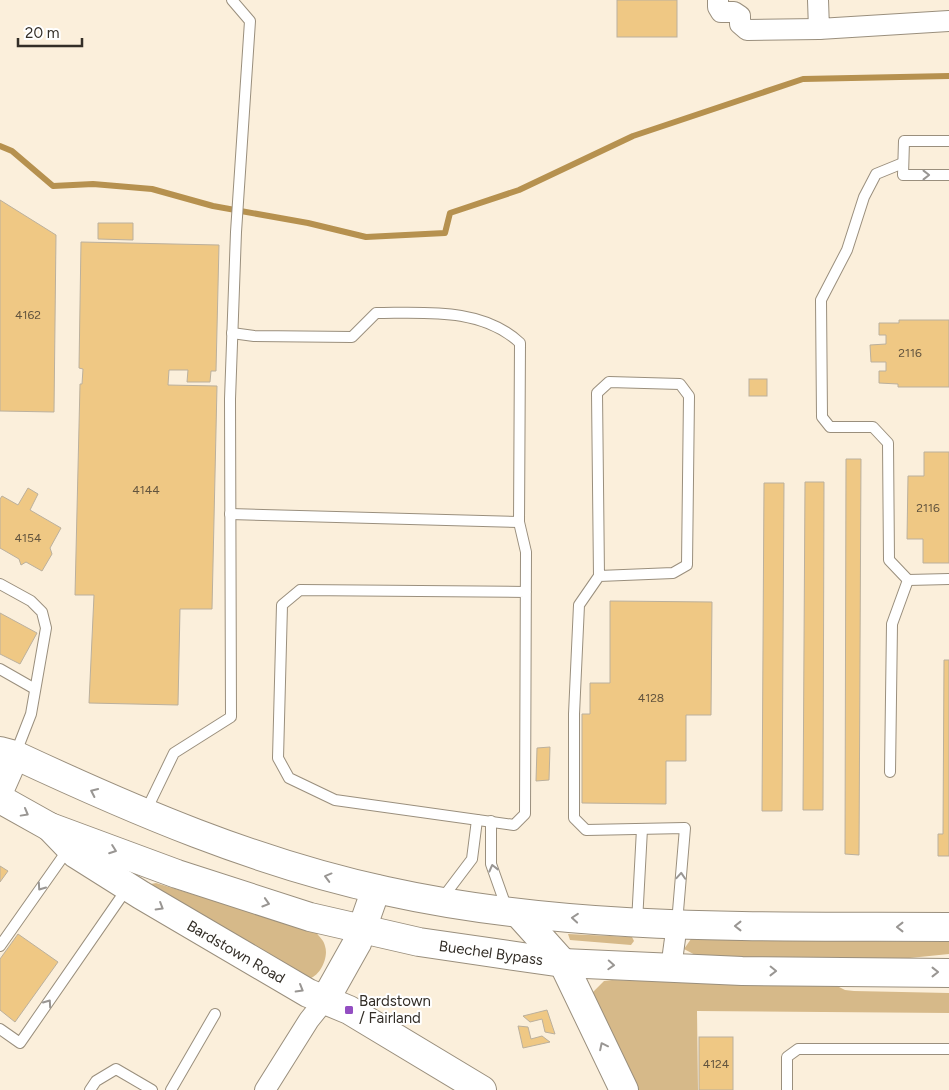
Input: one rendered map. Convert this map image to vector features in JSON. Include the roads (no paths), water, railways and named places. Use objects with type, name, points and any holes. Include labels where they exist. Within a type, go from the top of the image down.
[{"type":"main road","points":[[0,789],[8,753],[145,814],[284,864],[376,889],[440,902],[514,913],[636,923],[949,927]]},
{"type":"main road","name":"Bardstown Road","points":[[0,799],[50,828],[76,854],[128,887],[299,988],[349,1010],[482,1090]]},
{"type":"main road","name":"Buechel Bypass","points":[[50,828],[242,896],[310,917],[419,942],[563,963],[671,968],[949,972]]},
{"type":"main road","points":[[325,1000],[357,943],[376,889]]},
{"type":"main road","points":[[514,913],[563,963],[624,1090]]},
{"type":"street","points":[[718,0],[718,7],[721,12],[734,12],[740,16],[740,24],[747,30],[820,29],[949,21]]},
{"type":"street","points":[[818,0],[820,29]]},
{"type":"street","points":[[671,968],[677,924]]},
{"type":"street","points":[[264,1090],[309,1020],[325,1000]]},
{"type":"lane","points":[[145,814],[174,754],[231,717],[230,399],[236,232],[250,21],[232,0]]},
{"type":"lane","points":[[949,141],[904,141],[903,163],[904,175],[949,175]]},
{"type":"lane","points":[[903,163],[876,174],[864,197],[847,250],[821,300],[822,417],[830,427],[873,427],[888,443],[889,560],[908,580],[949,579]]},
{"type":"lane","points":[[232,333],[254,336],[352,337],[376,314],[455,313],[507,331],[520,343],[520,522],[526,552],[526,592],[525,814],[514,825],[335,800],[289,778],[278,758],[282,605],[300,590],[526,592]]},
{"type":"lane","points":[[599,576],[673,573],[687,565],[689,396],[680,384],[609,382],[596,393],[599,576],[579,605],[574,714],[574,818],[586,830],[685,828],[677,924]]},
{"type":"lane","points":[[230,514],[520,522]]},
{"type":"lane","points":[[890,772],[892,624],[908,580]]},
{"type":"lane","points":[[0,584],[31,601],[42,612],[46,628],[30,714],[8,753]]},
{"type":"lane","points":[[0,668],[35,689]]},
{"type":"lane","points":[[440,902],[472,860],[477,820]]},
{"type":"lane","points":[[491,821],[491,864],[514,913]]},
{"type":"lane","points":[[636,923],[642,829]]},
{"type":"lane","points":[[0,946],[69,847]]},
{"type":"lane","points":[[0,1029],[20,1043],[128,887]]},
{"type":"lane","points":[[171,1090],[215,1014]]},
{"type":"lane","points":[[787,1090],[787,1057],[798,1049],[949,1049]]},
{"type":"lane","points":[[90,1090],[96,1081],[116,1069],[152,1090]]},
{"type":"waterway","points":[[0,146],[12,151],[53,186],[93,184],[152,189],[213,206],[308,223],[366,237],[445,233],[450,213],[519,190],[633,136],[803,79],[949,76]]},
{"type":"place","name":"Bardstown / Fairland","points":[[349,1010]]}]
